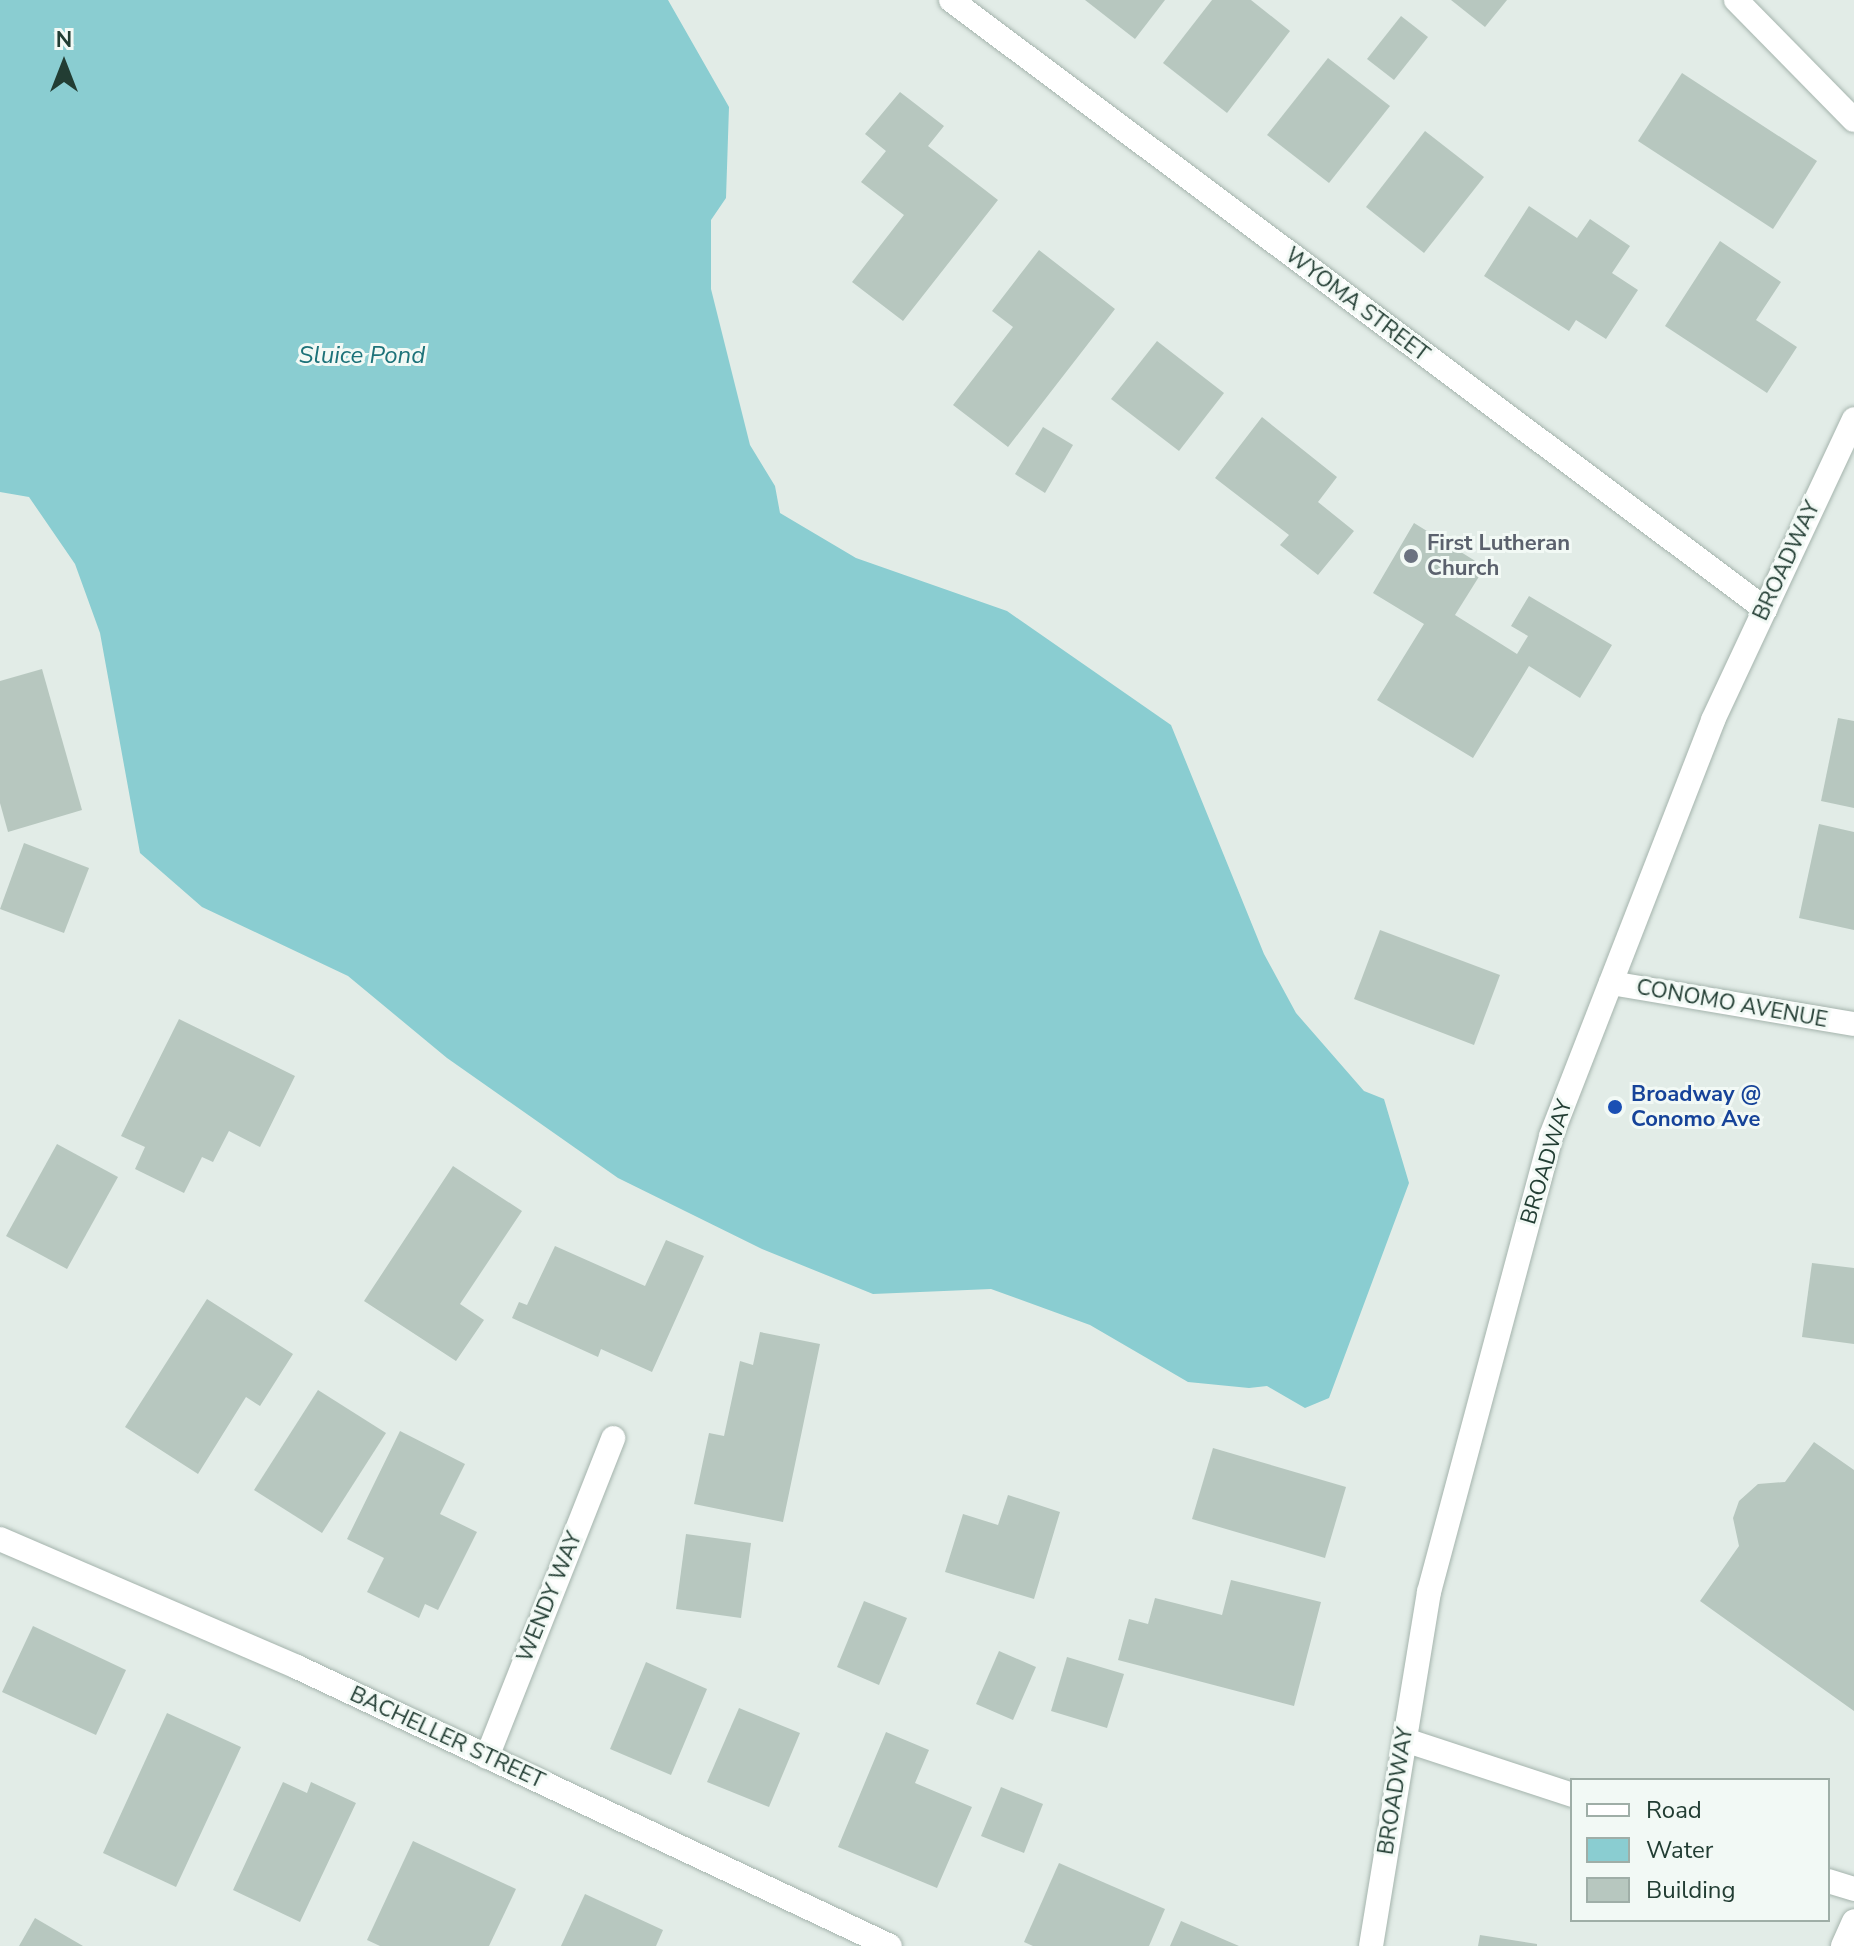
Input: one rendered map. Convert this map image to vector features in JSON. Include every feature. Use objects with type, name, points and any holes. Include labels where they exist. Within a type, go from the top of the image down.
[{"type":"street","name":"WYOMA STREET","points":[[951,0],[1765,609]]},
{"type":"street","points":[[1736,0],[1854,120]]},
{"type":"street","name":"BROADWAY","points":[[1371,1946],[1429,1592],[1547,1151],[1713,720],[1854,419]]},
{"type":"street","name":"CONOMO AVENUE","points":[[1611,983],[1854,1024]]},
{"type":"street","name":"WENDY WAY","points":[[487,1757],[613,1438]]},
{"type":"street","name":"BACHELLER STREET","points":[[0,1539],[297,1667],[890,1946]]},
{"type":"street","points":[[1405,1740],[1570,1794]]},
{"type":"street","points":[[1830,1882],[1854,1889]]},
{"type":"street","points":[[1843,1946],[1854,1921]]},
{"type":"water","name":"Sluice Pond","points":[[0,0],[668,0],[729,107],[726,198],[711,220],[711,289],[750,445],[775,486],[780,513],[856,558],[1007,611],[1171,725],[1264,954],[1296,1013],[1364,1091],[1384,1099],[1409,1183],[1329,1398],[1305,1408],[1267,1386],[1249,1388],[1188,1382],[1090,1325],[991,1289],[873,1294],[762,1249],[618,1178],[447,1058],[348,976],[202,907],[140,853],[100,633],[75,564],[29,497],[0,492]]},
{"type":"building","points":[[1085,0],[1165,0],[1135,39]]},
{"type":"building","points":[[1212,0],[1251,0],[1290,31],[1227,113],[1163,63]]},
{"type":"building","points":[[1451,0],[1507,0],[1485,27]]},
{"type":"building","points":[[1401,16],[1428,37],[1394,80],[1367,59]]},
{"type":"building","points":[[1328,58],[1390,106],[1329,183],[1267,135]]},
{"type":"building","points":[[1682,73],[1817,161],[1773,229],[1638,141]]},
{"type":"building","points":[[900,92],[944,126],[928,146],[998,200],[903,321],[852,282],[904,215],[861,182],[886,151],[865,134]]},
{"type":"building","points":[[1425,131],[1484,177],[1424,253],[1366,207]]},
{"type":"building","points":[[1529,206],[1577,238],[1590,219],[1630,246],[1612,273],[1638,290],[1606,339],[1576,320],[1569,331],[1484,276]]},
{"type":"building","points":[[1720,241],[1781,282],[1756,320],[1797,347],[1767,393],[1665,326]]},
{"type":"building","points":[[1039,250],[1115,309],[1008,447],[953,405],[1013,327],[992,311]]},
{"type":"building","points":[[1157,341],[1224,393],[1179,451],[1111,399]]},
{"type":"building","points":[[1262,417],[1337,477],[1318,502],[1354,531],[1318,575],[1280,545],[1289,535],[1215,478]]},
{"type":"building","points":[[1043,427],[1073,445],[1045,493],[1015,474]]},
{"type":"building","points":[[1414,523],[1485,567],[1455,615],[1517,654],[1528,636],[1511,626],[1529,596],[1612,645],[1580,698],[1529,666],[1473,758],[1377,700],[1424,624],[1373,593]]},
{"type":"building","points":[[42,669],[82,810],[8,832],[0,803],[0,681]]},
{"type":"building","points":[[1838,718],[1854,721],[1854,808],[1821,801]]},
{"type":"building","points":[[1819,824],[1854,832],[1854,930],[1799,918]]},
{"type":"building","points":[[24,843],[89,868],[64,933],[0,909]]},
{"type":"building","points":[[1380,930],[1500,975],[1474,1045],[1354,999]]},
{"type":"building","points":[[179,1019],[295,1076],[260,1147],[229,1131],[213,1162],[202,1157],[184,1193],[135,1169],[145,1147],[121,1136]]},
{"type":"building","points":[[57,1144],[118,1177],[67,1269],[6,1236]]},
{"type":"building","points":[[453,1166],[522,1211],[460,1304],[484,1320],[456,1361],[364,1301]]},
{"type":"building","points":[[666,1240],[704,1256],[652,1372],[601,1349],[598,1357],[512,1318],[519,1302],[527,1305],[555,1246],[645,1286]]},
{"type":"building","points":[[1812,1263],[1854,1268],[1854,1344],[1802,1337]]},
{"type":"building","points":[[207,1299],[293,1354],[260,1406],[246,1397],[198,1474],[125,1427]]},
{"type":"building","points":[[760,1332],[820,1344],[783,1522],[694,1504],[709,1433],[724,1436],[740,1361],[753,1365]]},
{"type":"building","points":[[318,1390],[386,1433],[322,1533],[254,1490]]},
{"type":"building","points":[[400,1431],[465,1464],[440,1514],[477,1532],[438,1610],[425,1604],[419,1618],[367,1592],[384,1558],[347,1539]]},
{"type":"building","points":[[1814,1442],[1854,1470],[1854,1711],[1700,1601],[1739,1546],[1733,1518],[1739,1501],[1758,1484],[1785,1482]]},
{"type":"building","points":[[1213,1448],[1346,1487],[1325,1558],[1192,1519]]},
{"type":"building","points":[[1008,1495],[1060,1512],[1034,1599],[945,1572],[963,1514],[998,1525]]},
{"type":"building","points":[[686,1534],[751,1543],[741,1618],[676,1609]]},
{"type":"building","points":[[1231,1580],[1321,1602],[1294,1706],[1118,1660],[1129,1619],[1148,1624],[1155,1598],[1222,1615]]},
{"type":"building","points":[[864,1601],[907,1618],[879,1685],[837,1667]]},
{"type":"building","points":[[33,1626],[126,1670],[96,1735],[2,1692]]},
{"type":"building","points":[[999,1651],[1036,1667],[1013,1720],[976,1704]]},
{"type":"building","points":[[1067,1657],[1124,1674],[1107,1728],[1051,1711]]},
{"type":"building","points":[[646,1662],[707,1689],[671,1775],[610,1749]]},
{"type":"building","points":[[739,1708],[800,1733],[769,1807],[707,1782]]},
{"type":"building","points":[[167,1713],[241,1747],[176,1887],[103,1853]]},
{"type":"building","points":[[886,1732],[929,1750],[915,1783],[972,1807],[937,1888],[838,1847]]},
{"type":"building","points":[[283,1782],[307,1793],[311,1782],[356,1803],[300,1922],[233,1890]]},
{"type":"building","points":[[1001,1787],[1043,1804],[1024,1853],[981,1836]]},
{"type":"building","points":[[413,1841],[516,1889],[489,1946],[380,1946],[367,1940]]},
{"type":"building","points":[[1059,1863],[1165,1909],[1149,1946],[1033,1946],[1024,1942]]},
{"type":"building","points":[[585,1894],[663,1930],[656,1946],[561,1946]]},
{"type":"building","points":[[35,1918],[83,1946],[19,1946]]},
{"type":"building","points":[[1181,1921],[1239,1946],[1170,1946]]},
{"type":"building","points":[[1480,1935],[1537,1944],[1537,1946],[1478,1946]]},
{"type":"place","name":"First Lutheran Church","points":[[1411,556]]},
{"type":"place","name":"Broadway @ Conomo Ave","points":[[1615,1107]]}]
